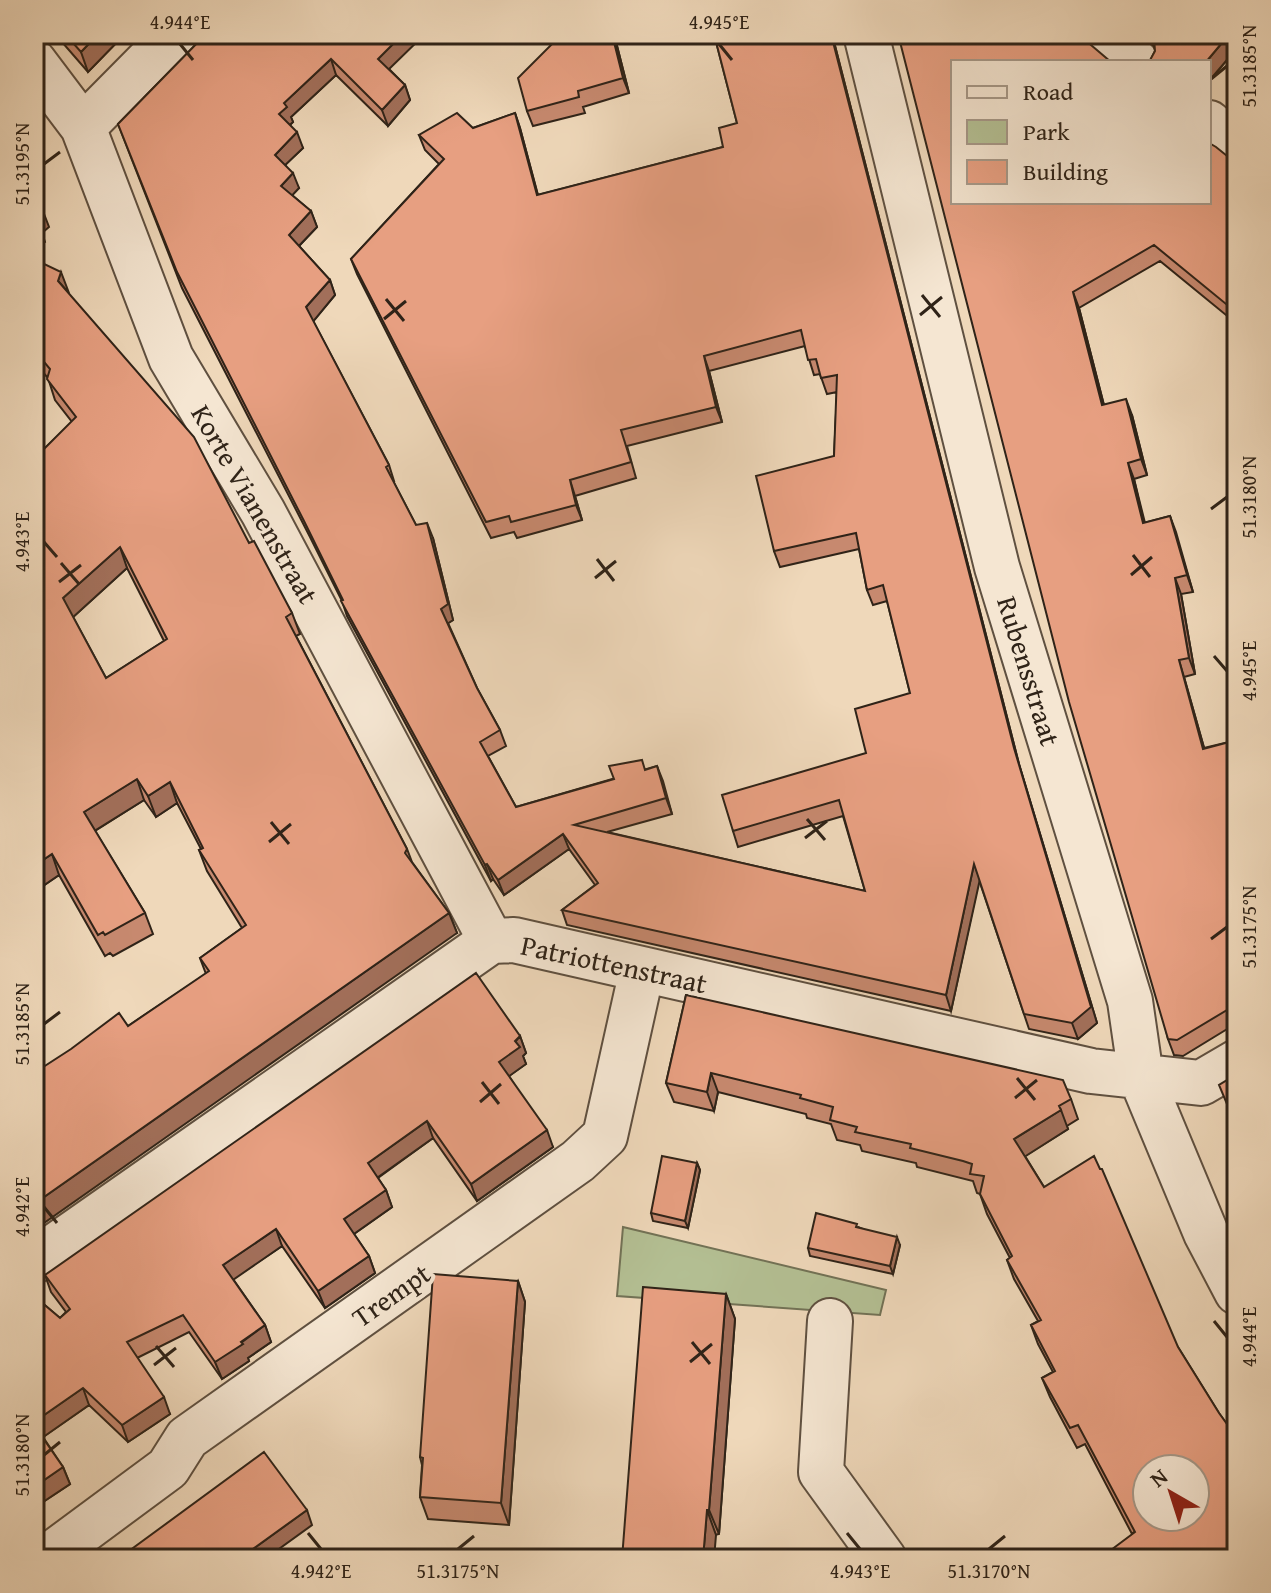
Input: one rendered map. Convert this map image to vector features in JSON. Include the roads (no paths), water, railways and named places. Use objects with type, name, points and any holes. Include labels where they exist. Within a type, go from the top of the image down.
[{"type":"street","points":[[83,127],[175,34]]},
{"type":"street","name":"Rubensstraat","points":[[866,34],[997,567],[1130,1001],[1141,1077],[1206,1233],[1237,1292]]},
{"type":"street","points":[[1102,34],[1134,60]]},
{"type":"street","name":"Korte Vianenstraat","points":[[34,62],[83,127],[171,358],[263,512],[491,941]]},
{"type":"street","points":[[1211,125],[1228,139],[1237,141]]},
{"type":"street","name":"Patriottenstraat","points":[[34,1261],[491,941],[514,940],[1091,1071],[1201,1083],[1237,1062]]},
{"type":"street","name":"Trempt","points":[[45,1559],[168,1468],[187,1438],[566,1170],[605,1136],[642,970]]},
{"type":"street","points":[[830,1321],[821,1472],[884,1559]]}]
